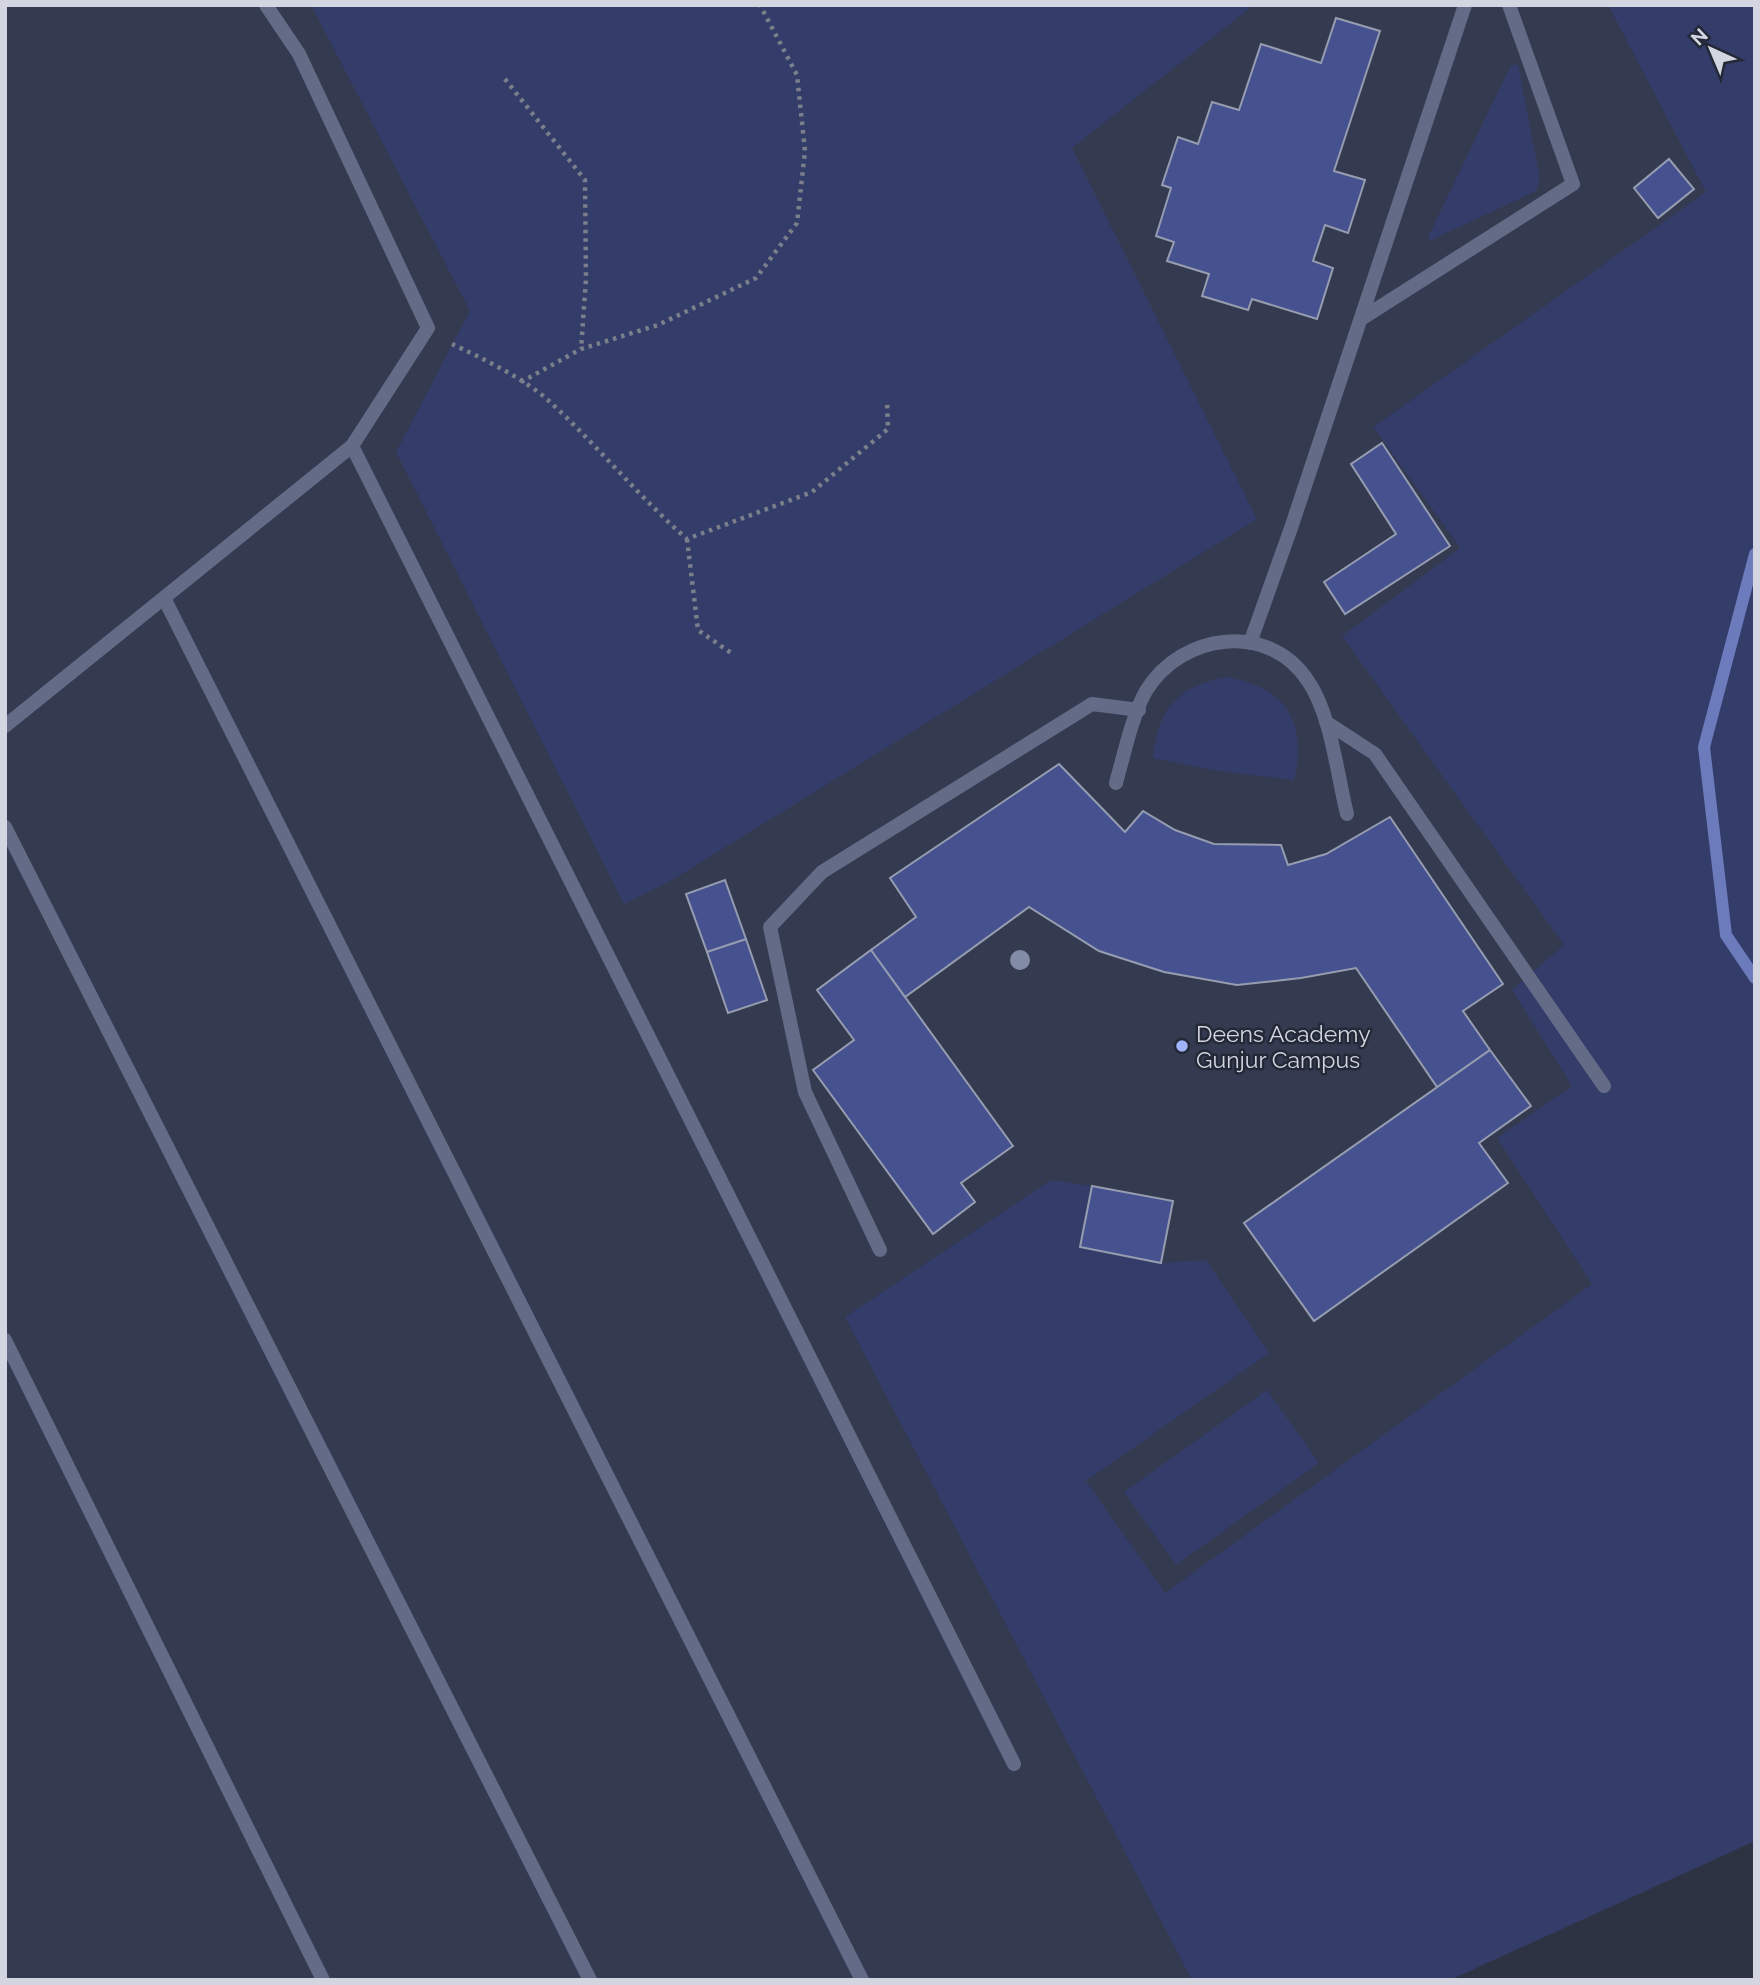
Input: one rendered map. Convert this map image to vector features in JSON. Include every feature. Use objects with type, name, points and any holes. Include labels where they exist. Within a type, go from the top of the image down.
[{"type":"lane","points":[[5,726],[352,446],[428,328],[299,54],[266,5]]},
{"type":"lane","points":[[1250,643],[1291,528],[1465,5]]},
{"type":"lane","points":[[1361,319],[1573,184],[1509,5]]},
{"type":"lane","points":[[352,446],[1014,1764]]},
{"type":"lane","points":[[164,598],[862,1980]]},
{"type":"lane","points":[[1116,783],[1145,692],[1165,666],[1193,649],[1224,641],[1250,643],[1285,657],[1307,678],[1322,706],[1347,814]]},
{"type":"lane","points":[[880,1250],[805,1091],[770,927],[822,872],[1092,704],[1139,710]]},
{"type":"lane","points":[[1326,722],[1375,754],[1604,1086]]},
{"type":"lane","points":[[5,827],[590,1980]]},
{"type":"lane","points":[[5,1340],[324,1980]]},
{"type":"path","points":[[521,382],[581,349],[658,325],[756,278],[797,223],[805,151],[797,75],[760,5]]},
{"type":"path","points":[[505,79],[585,180],[586,279],[581,349]]},
{"type":"path","points":[[425,333],[488,361],[548,400],[654,510],[687,539],[698,630],[734,655]]},
{"type":"path","points":[[687,539],[812,492],[888,429],[887,401]]},
{"type":"shaded area","points":[[5,5],[975,5],[1072,147],[1254,5],[1608,5],[1707,192],[1373,427],[1460,548],[1565,945],[1755,1841],[1450,1980],[5,1980]]},
{"type":"shaded area","points":[[311,5],[1254,5],[1072,148],[1257,519],[667,883],[624,904],[396,452],[470,311]]},
{"type":"shaded area","points":[[1608,5],[1755,5],[1755,1841],[1450,1980],[1192,1980],[845,1317],[1051,1180],[1092,1186],[1081,1248],[1161,1263],[1206,1260],[1269,1353],[1086,1481],[1165,1593],[1592,1284],[1497,1138],[1572,1086],[1512,990],[1564,945],[1342,636],[1460,548],[1373,427],[1706,192]]},
{"type":"shaded area","points":[[1511,65],[1518,65],[1540,179],[1536,191],[1429,241],[1429,235]]},
{"type":"shaded area","points":[[1226,677],[1263,689],[1277,698],[1287,710],[1298,741],[1294,780],[1212,770],[1153,758],[1160,726],[1173,702],[1195,687]]},
{"type":"shaded area","points":[[1267,1390],[1319,1463],[1176,1565],[1124,1492]]},
{"type":"building","points":[[1336,18],[1380,31],[1334,171],[1365,180],[1348,233],[1325,225],[1313,261],[1333,268],[1317,319],[1252,299],[1248,310],[1202,296],[1209,274],[1167,261],[1174,242],[1156,236],[1171,188],[1162,185],[1178,137],[1198,144],[1212,102],[1239,110],[1261,44],[1321,63]]},
{"type":"building","points":[[1669,159],[1694,189],[1658,218],[1634,188]]},
{"type":"building","points":[[1382,443],[1450,546],[1345,614],[1324,582],[1396,534],[1351,464]]},
{"type":"building","points":[[1059,764],[1125,832],[1143,811],[1175,830],[1214,844],[1281,845],[1288,865],[1326,854],[1390,817],[1503,984],[1463,1011],[1490,1050],[1437,1087],[1356,968],[1301,978],[1237,985],[1164,972],[1099,951],[1029,907],[905,997],[871,950],[916,917],[890,878]]},
{"type":"building","points":[[725,880],[746,939],[707,952],[686,894]]},
{"type":"building","points":[[746,939],[767,1000],[728,1013],[707,952]]},
{"type":"building","points":[[871,950],[1013,1146],[961,1183],[975,1202],[933,1234],[813,1070],[854,1040],[817,990]]},
{"type":"building","points":[[1490,1050],[1531,1106],[1479,1143],[1508,1183],[1314,1321],[1244,1223]]},
{"type":"building","points":[[1092,1186],[1173,1201],[1161,1263],[1080,1247]]},
{"type":"waterway","points":[[1755,554],[1704,747],[1726,935],[1755,978]]},
{"type":"place","name":"Deens Academy Gunjur Campus","points":[[1182,1046]]}]
